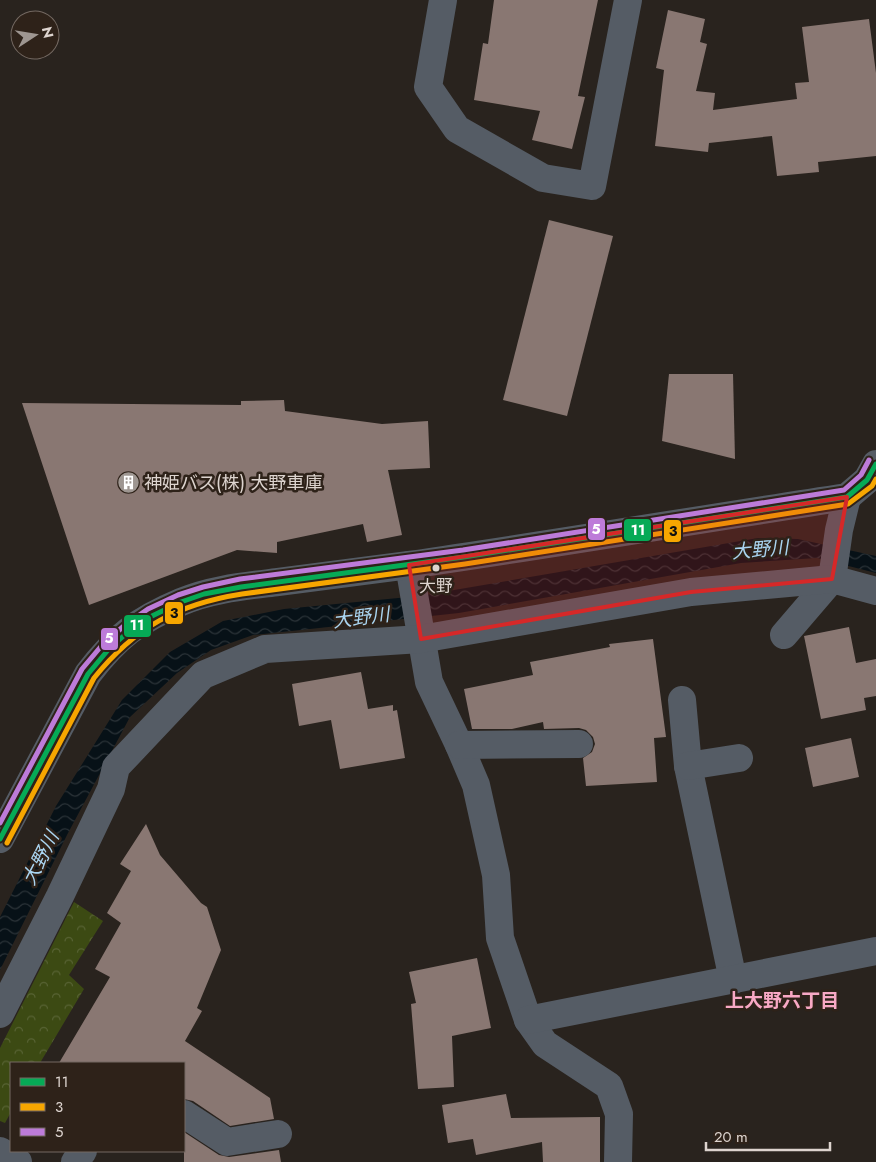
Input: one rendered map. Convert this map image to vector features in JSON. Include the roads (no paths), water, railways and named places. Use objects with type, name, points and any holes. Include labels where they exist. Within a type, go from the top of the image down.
[{"type":"street","points":[[443,0],[428,87],[457,129],[543,178],[592,186],[628,0]]},
{"type":"street","points":[[0,839],[88,674],[104,653],[126,631],[153,615],[182,602],[215,592],[408,565],[847,497],[867,480],[876,464]]},
{"type":"street","points":[[784,634],[832,579],[839,530],[847,497]]},
{"type":"street","points":[[408,565],[429,682],[476,785],[496,875],[500,938],[528,1020],[545,1044],[609,1086],[619,1114],[618,1162]]},
{"type":"street","points":[[0,1014],[60,896],[111,789],[116,767],[203,675],[265,649],[421,639],[691,592],[832,579],[876,591]]},
{"type":"street","points":[[682,700],[688,766],[733,980]]},
{"type":"street","points":[[459,745],[579,744]]},
{"type":"street","points":[[688,766],[739,758]]},
{"type":"street","points":[[528,1020],[876,951]]},
{"type":"street","points":[[185,1115],[227,1142],[278,1134]]},
{"type":"street","points":[[0,1151],[18,1162]]},
{"type":"water","name":"大野川","points":[[758,538],[798,539],[876,556],[876,573],[817,558],[741,563],[459,613],[253,635],[211,650],[177,673],[130,717],[67,835],[0,970],[0,917],[56,806],[122,700],[170,652],[223,621],[284,609],[419,596]]},
{"type":"place","name":"神姫バス(株) 大野車庫","points":[[128,483]]},
{"type":"place","name":"大野","points":[[436,568]]},
{"type":"district","name":"上大野六丁目","points":[[782,1000]]}]
